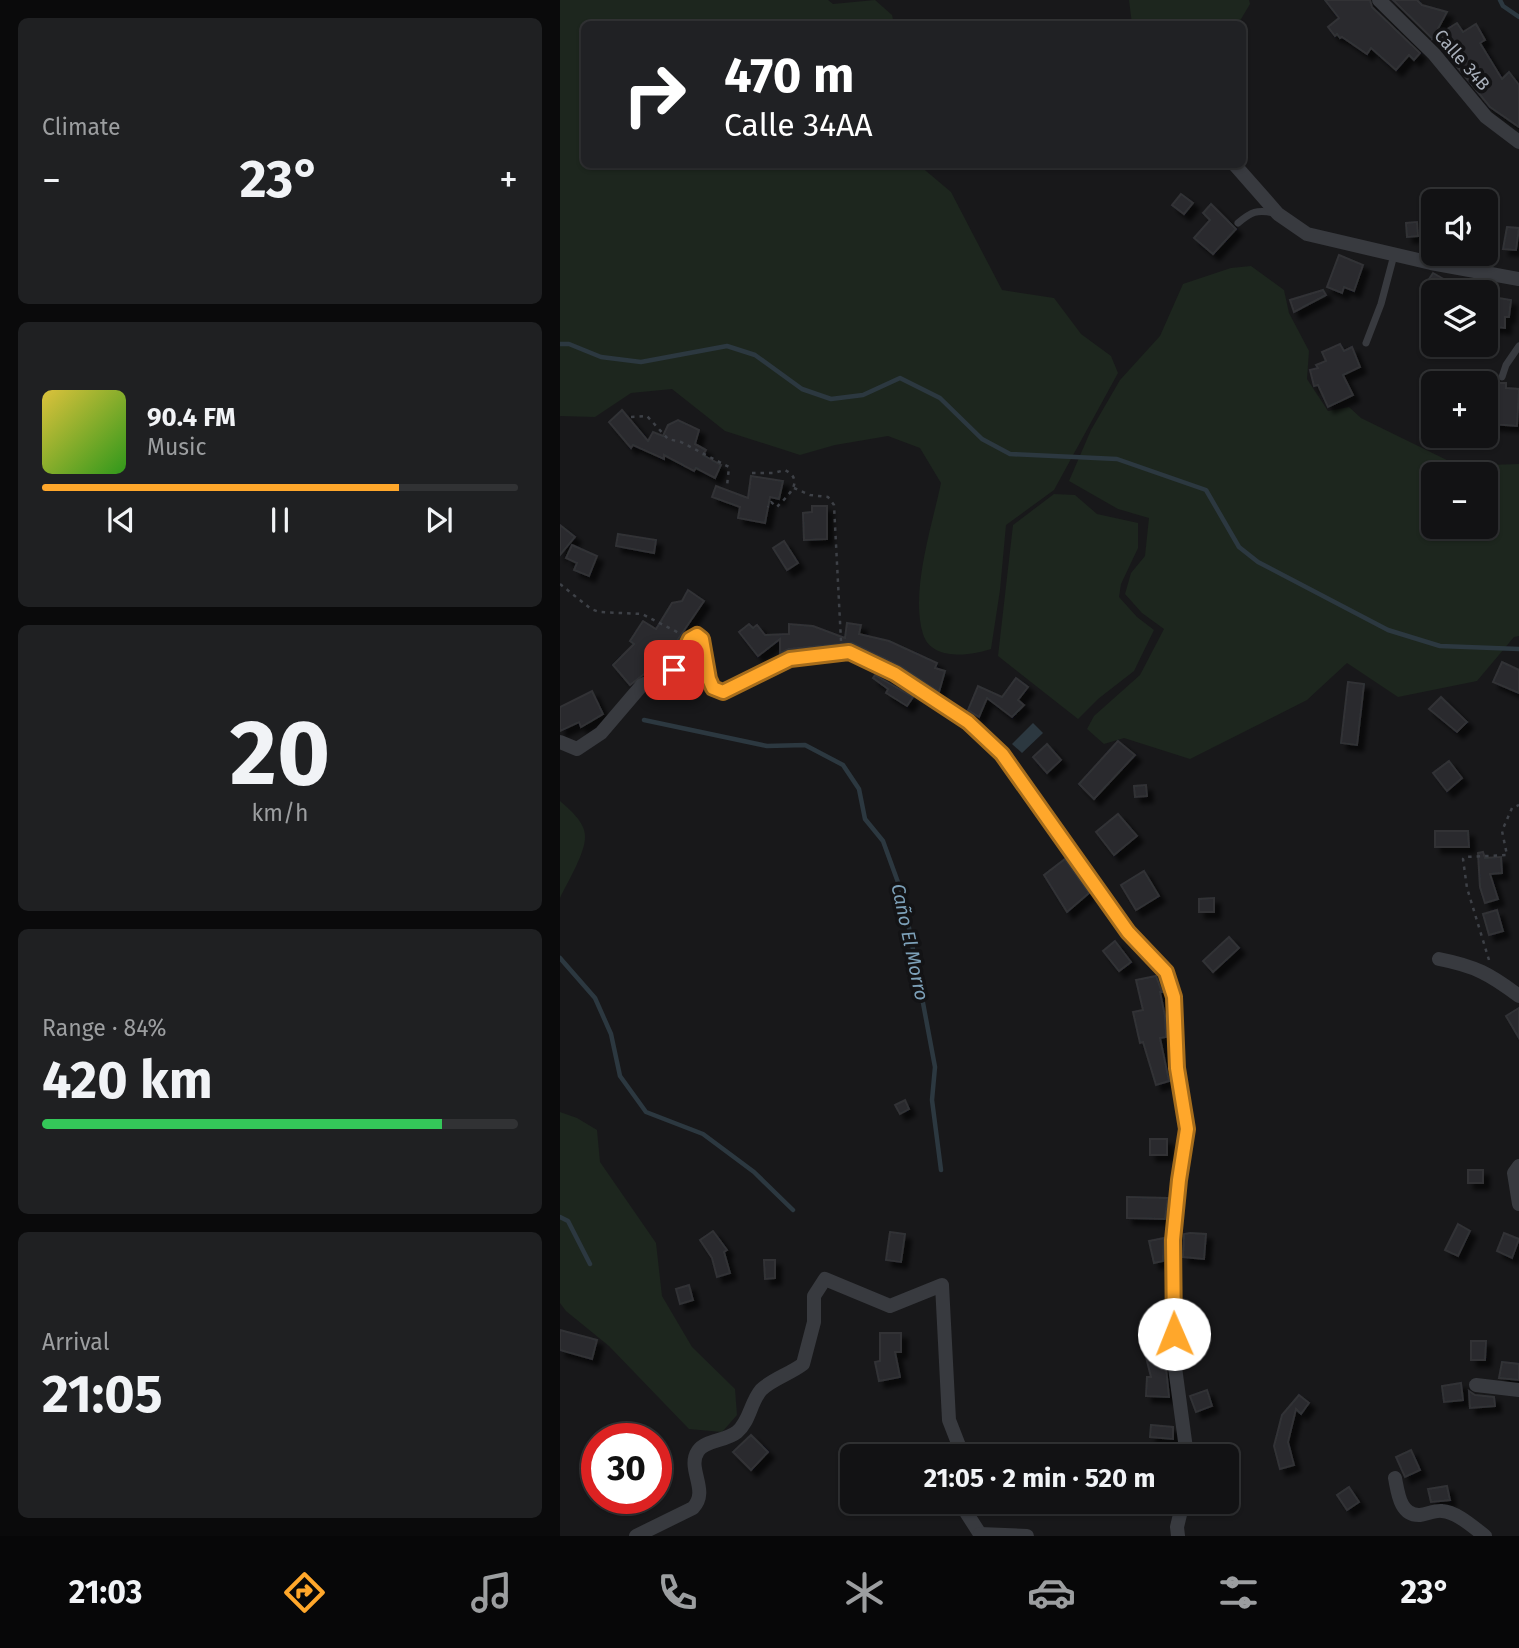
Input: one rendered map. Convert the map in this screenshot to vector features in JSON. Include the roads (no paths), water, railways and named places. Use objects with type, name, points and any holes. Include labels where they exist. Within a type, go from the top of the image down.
[{"type":"street","name":"Calle 34B","points":[[1379,0],[1434,54],[1486,117],[1519,142]]},
{"type":"street","points":[[1238,168],[1278,214],[1307,234],[1394,255],[1519,279]]},
{"type":"street","points":[[560,742],[577,749],[601,733],[642,685],[674,670],[690,639],[697,635],[702,639],[713,688],[723,692],[790,659],[849,652],[895,674],[968,722],[1002,754],[1128,932],[1166,972],[1174,997],[1177,1068],[1187,1129],[1173,1240],[1174,1360],[1185,1444]]},
{"type":"street","points":[[1439,959],[1466,965],[1491,976],[1519,996]]},
{"type":"street","points":[[1519,1166],[1514,1173],[1519,1204]]},
{"type":"street","points":[[636,1536],[693,1508],[699,1500],[700,1492],[695,1460],[698,1451],[704,1445],[723,1440],[738,1431],[747,1420],[760,1391],[803,1364],[814,1322],[814,1296],[825,1279],[890,1306],[942,1285],[949,1420],[958,1444]]},
{"type":"street","points":[[1476,1385],[1519,1390]]},
{"type":"street","points":[[1395,1478],[1399,1500],[1408,1511],[1420,1515],[1446,1511],[1472,1525],[1485,1536]]},
{"type":"street","points":[[967,1514],[980,1535],[1027,1536]]},
{"type":"street","points":[[1178,1536],[1180,1514]]},
{"type":"lane","points":[[1238,223],[1250,213],[1260,210],[1278,214]]},
{"type":"lane","points":[[1366,343],[1381,304],[1394,255]]},
{"type":"lane","points":[[1502,377],[1506,365],[1519,346]]},
{"type":"waterway","points":[[1500,0],[1503,6],[1519,17]]},
{"type":"waterway","points":[[560,344],[569,344],[601,357],[641,362],[727,346],[755,355],[802,389],[831,399],[863,395],[900,378],[940,398],[982,439],[1010,454],[1117,459],[1206,490],[1239,547],[1258,562],[1388,630],[1440,646],[1519,649]]},
{"type":"waterway","name":"Caño El Morro","points":[[644,720],[767,746],[805,745],[843,765],[859,789],[865,819],[883,841],[903,896],[935,1067],[932,1100],[941,1170]]},
{"type":"waterway","points":[[560,958],[595,998],[611,1034],[620,1076],[646,1112],[703,1134],[754,1172],[793,1210]]},
{"type":"waterway","points":[[560,1217],[568,1221],[590,1264]]}]
